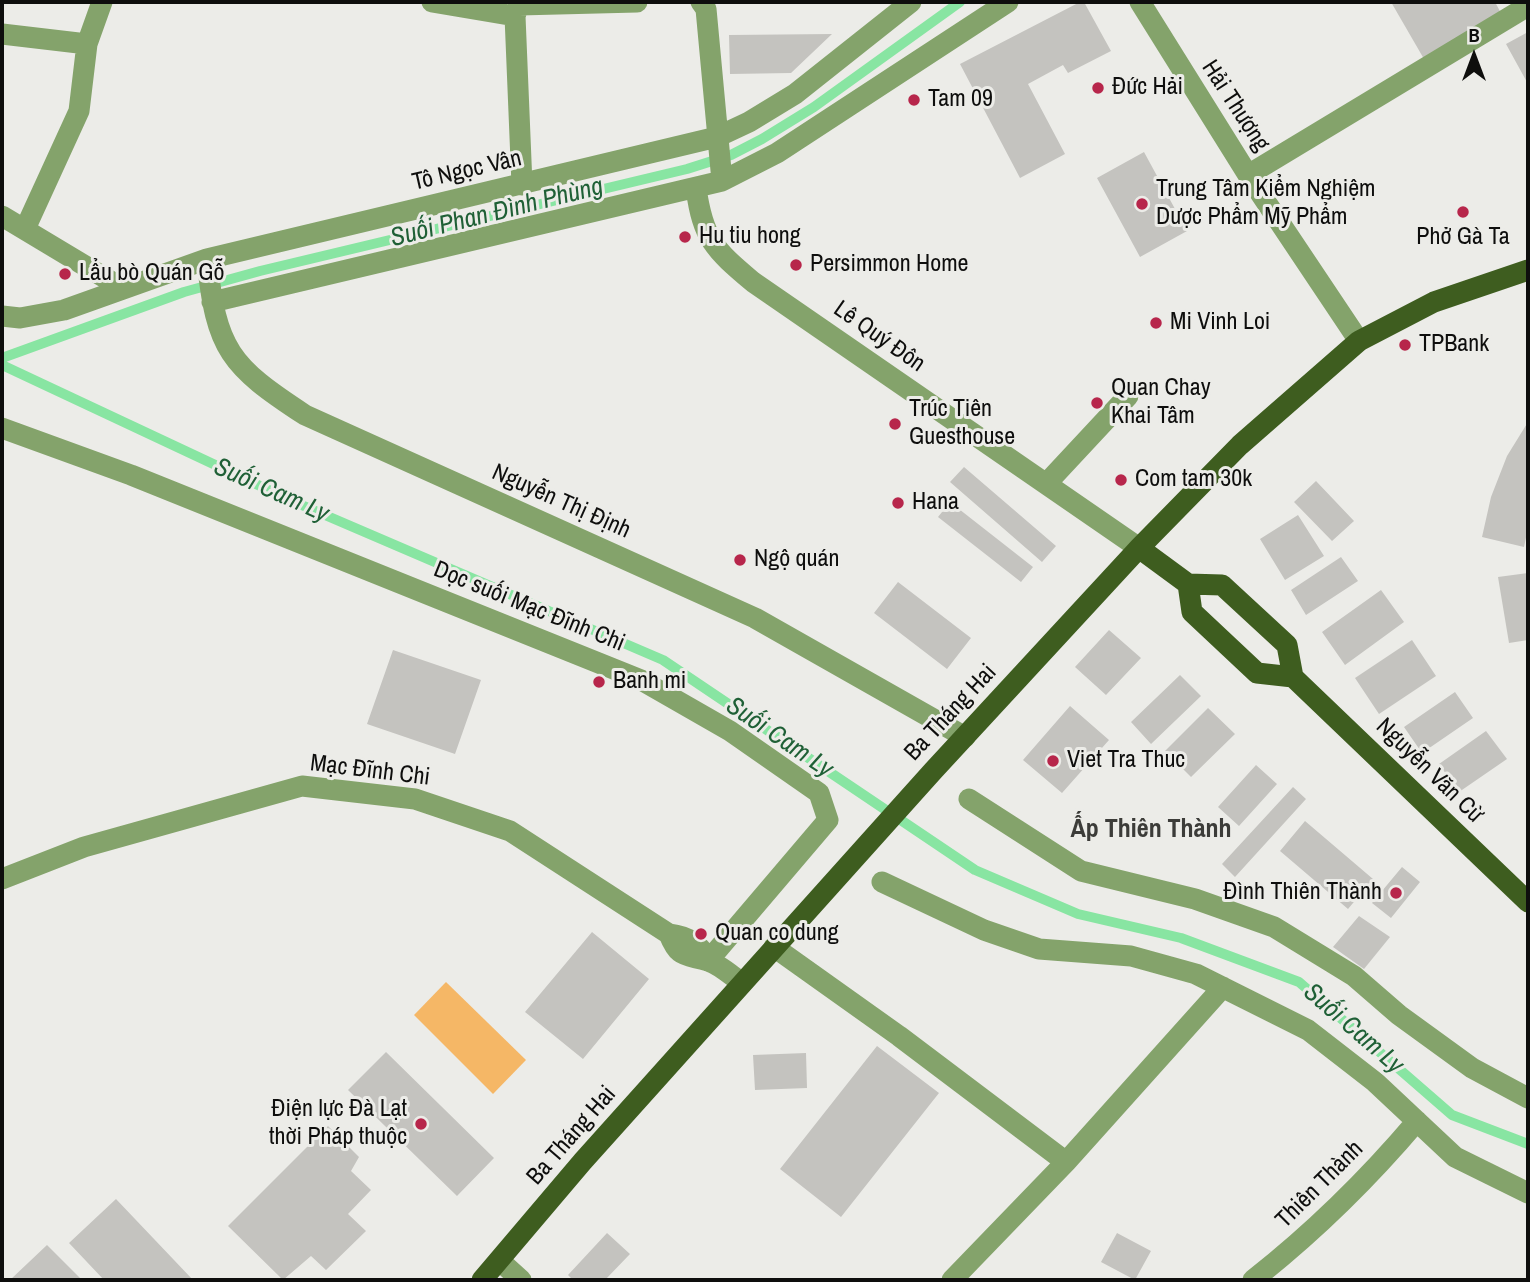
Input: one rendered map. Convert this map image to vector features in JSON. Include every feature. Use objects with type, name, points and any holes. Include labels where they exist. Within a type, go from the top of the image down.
[{"type":"main road","name":"Ba Tháng Hai","points":[[482,1280],[583,1161],[933,771],[1139,548],[1240,445],[1359,341],[1434,302],[1528,270]]},
{"type":"main road","points":[[1139,548],[1188,584],[1222,584],[1287,645],[1293,677],[1257,673],[1192,612],[1188,584]]},
{"type":"main road","name":"Nguyễn Văn Cừ","points":[[1293,677],[1528,902]]},
{"type":"street","points":[[25,229],[79,111],[87,44],[102,2]]},
{"type":"street","points":[[432,2],[515,16]]},
{"type":"street","points":[[522,185],[515,16],[519,5],[637,2]]},
{"type":"street","points":[[701,2],[706,9],[719,163]]},
{"type":"street","name":"Tô Ngọc Vân","points":[[212,302],[696,188],[719,163],[749,122],[795,94],[911,2]]},
{"type":"street","name":"Tô Ngọc Vân","points":[[2,316],[20,318],[64,310],[122,288],[522,185],[719,163],[777,153],[1008,2]]},
{"type":"street","name":"Hải Thượng","points":[[1140,2],[1248,175],[1359,341]]},
{"type":"street","points":[[1248,175],[1528,6],[1524,2]]},
{"type":"street","points":[[2,34],[87,44]]},
{"type":"street","name":"Lê Quý Đôn","points":[[696,188],[701,221],[718,253],[753,282],[1139,548]]},
{"type":"street","points":[[2,216],[122,288]]},
{"type":"street","name":"Nguyễn Thị Định","points":[[208,265],[218,331],[236,363],[258,384],[305,415],[755,618],[965,737]]},
{"type":"street","points":[[1045,484],[1128,396]]},
{"type":"street","name":"Dọc suối Mạc Đĩnh Chi","points":[[2,428],[131,475],[641,680],[730,730],[819,793],[828,820],[708,961]]},
{"type":"street","name":"Mạc Đĩnh Chi","points":[[2,879],[84,848],[302,786],[415,799],[510,831],[669,934],[683,935],[703,949],[708,961],[742,983]]},
{"type":"street","points":[[969,799],[1081,871],[1195,899],[1274,928],[1354,976],[1399,1015],[1472,1068],[1528,1098]]},
{"type":"street","points":[[882,882],[984,930],[1039,949],[1131,956],[1196,974],[1308,1030],[1374,1082],[1455,1157],[1528,1193]]},
{"type":"street","points":[[774,947],[899,1035],[1066,1162]]},
{"type":"street","points":[[964,1277],[1223,987]]},
{"type":"street","name":"Thiên Thành","points":[[1253,1280],[1302,1242],[1354,1192],[1417,1121]]},
{"type":"street","points":[[500,1261],[521,1280]]},
{"type":"shaded area","points":[[446,982],[526,1060],[493,1094],[414,1015]]},
{"type":"building","points":[[1084,2],[1111,51],[1068,73],[1063,65],[1028,84],[1065,154],[1020,178],[960,64]]},
{"type":"building","points":[[1391,2],[1495,2],[1502,15],[1424,59]]},
{"type":"building","points":[[1528,32],[1528,84],[1506,44]]},
{"type":"building","points":[[832,34],[791,73],[730,74],[729,35]]},
{"type":"building","name":"Trung Tâm Kiểm Nghiệm Dược Phẩm Mỹ Phẩm","points":[[1144,152],[1187,231],[1140,257],[1097,178]]},
{"type":"building","points":[[1528,422],[1528,528],[1524,547],[1482,537],[1491,497],[1507,456]]},
{"type":"building","points":[[964,467],[1056,546],[1042,562],[950,482]]},
{"type":"building","points":[[1316,481],[1354,521],[1332,541],[1294,502]]},
{"type":"building","points":[[950,502],[1033,567],[1021,582],[938,517]]},
{"type":"building","points":[[1298,515],[1324,556],[1285,580],[1260,539]]},
{"type":"building","points":[[1341,557],[1358,581],[1306,615],[1291,590]]},
{"type":"building","points":[[1528,573],[1528,640],[1509,643],[1498,577]]},
{"type":"building","points":[[898,582],[971,638],[947,669],[874,613]]},
{"type":"building","points":[[1381,590],[1404,622],[1345,665],[1322,632]]},
{"type":"building","points":[[1109,630],[1141,658],[1106,695],[1075,667]]},
{"type":"building","points":[[1412,640],[1436,676],[1379,714],[1355,678]]},
{"type":"building","points":[[393,650],[481,680],[455,754],[367,724]]},
{"type":"building","points":[[1180,675],[1201,696],[1151,744],[1131,722]]},
{"type":"building","points":[[1455,692],[1473,718],[1422,753],[1404,727]]},
{"type":"building","points":[[1070,706],[1109,740],[1062,793],[1023,760]]},
{"type":"building","points":[[1208,708],[1235,734],[1191,777],[1165,751]]},
{"type":"building","points":[[1486,731],[1507,759],[1459,792],[1439,764]]},
{"type":"building","points":[[1256,765],[1277,784],[1239,826],[1218,807]]},
{"type":"building","points":[[1293,787],[1306,799],[1235,877],[1222,864]]},
{"type":"building","points":[[1305,821],[1373,879],[1348,909],[1280,851]]},
{"type":"building","name":"Đình Thiên Thành","points":[[1402,867],[1420,882],[1391,918],[1372,903]]},
{"type":"building","points":[[1359,916],[1390,937],[1364,969],[1333,947]]},
{"type":"building","points":[[592,932],[649,979],[583,1059],[525,1012]]},
{"type":"building","points":[[877,1046],[939,1093],[841,1217],[780,1169]]},
{"type":"building","name":"Điện lực Đà Lạt thời Pháp thuộc","points":[[386,1052],[494,1158],[457,1196],[348,1090]]},
{"type":"building","points":[[806,1053],[807,1088],[755,1090],[753,1055]]},
{"type":"building","points":[[328,1126],[359,1157],[351,1171],[371,1190],[348,1214],[366,1231],[326,1270],[311,1256],[283,1280],[228,1226]]},
{"type":"building","points":[[116,1199],[193,1280],[104,1280],[69,1243]]},
{"type":"building","points":[[607,1233],[630,1254],[605,1280],[573,1280],[568,1275]]},
{"type":"building","points":[[1117,1233],[1151,1251],[1135,1280],[1101,1262]]},
{"type":"building","points":[[47,1245],[82,1280],[10,1280]]},
{"type":"waterway","name":"Suối Phan Đình Phùng","points":[[2,358],[184,292],[260,271],[687,169],[731,155],[814,107],[960,2]]},
{"type":"waterway","name":"Suối Cam Ly","points":[[2,365],[290,500],[663,660],[975,870],[1078,914],[1181,938],[1299,982],[1452,1115],[1528,1144]]},
{"type":"place","name":"Đức Hải","points":[[1098,88]]},
{"type":"place","name":"Tam 09","points":[[914,100]]},
{"type":"place","name":"Trung Tâm Kiểm Nghiệm Dược Phẩm Mỹ Phẩm","points":[[1142,204]]},
{"type":"place","name":"Phở Gà Ta","points":[[1463,212]]},
{"type":"place","name":"Hu tiu hong","points":[[685,237]]},
{"type":"place","name":"Persimmon Home","points":[[796,265]]},
{"type":"place","name":"Lẩu bò Quán Gỗ","points":[[65,274]]},
{"type":"place","name":"Mi Vinh Loi","points":[[1156,323]]},
{"type":"place","name":"TPBank","points":[[1405,345]]},
{"type":"place","name":"Quan Chay Khai Tâm","points":[[1097,403]]},
{"type":"place","name":"Trúc Tiên Guesthouse","points":[[895,424]]},
{"type":"place","name":"Com tam 30k","points":[[1121,480]]},
{"type":"place","name":"Hana","points":[[898,503]]},
{"type":"place","name":"Ngộ quán","points":[[740,560]]},
{"type":"place","name":"Banh mi","points":[[599,682]]},
{"type":"place","name":"Viet Tra Thuc","points":[[1053,761]]},
{"type":"place","name":"Đình Thiên Thành","points":[[1396,893]]},
{"type":"place","name":"Quan co dung","points":[[701,934]]},
{"type":"place","name":"Điện lực Đà Lạt thời Pháp thuộc","points":[[421,1124]]},
{"type":"district","name":"Ấp Thiên Thành","points":[[1151,830]]}]
